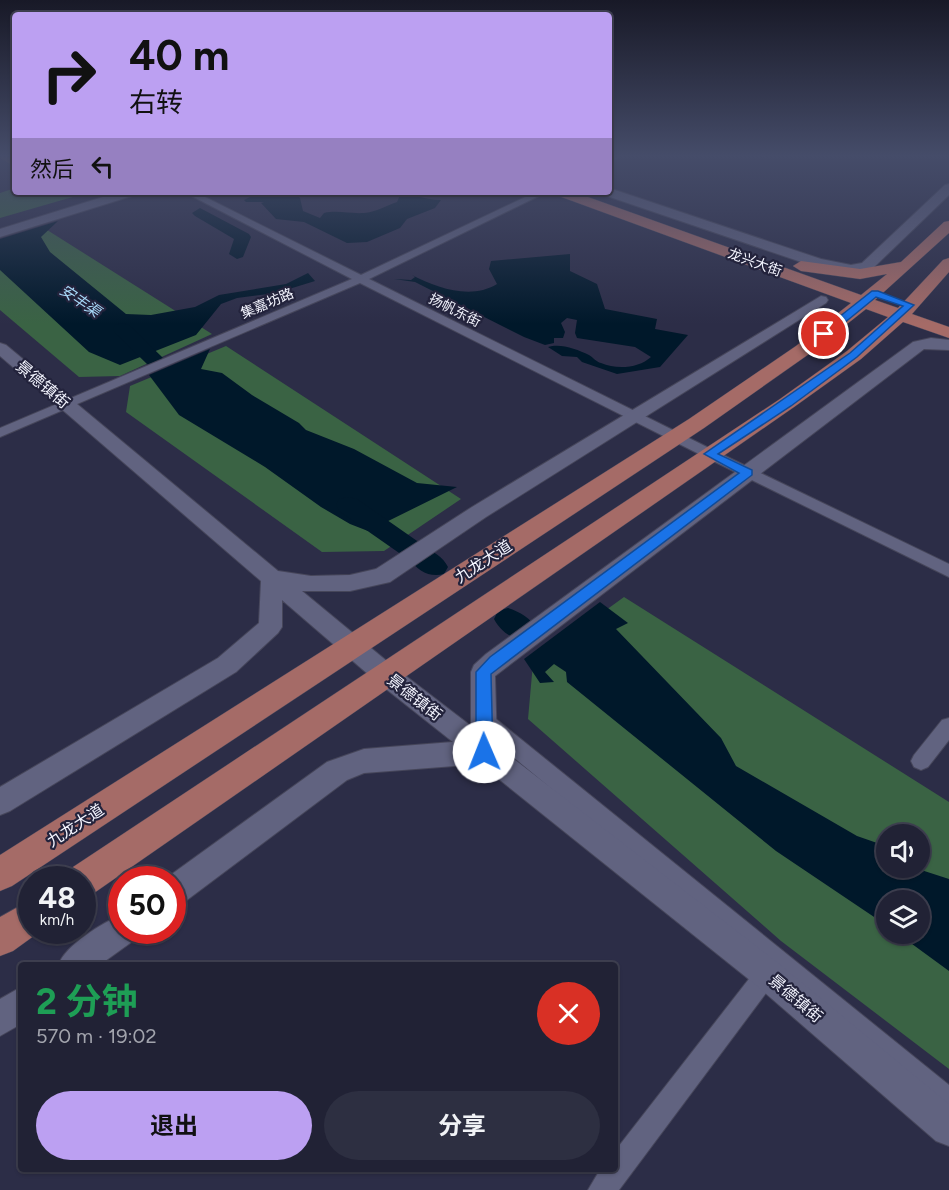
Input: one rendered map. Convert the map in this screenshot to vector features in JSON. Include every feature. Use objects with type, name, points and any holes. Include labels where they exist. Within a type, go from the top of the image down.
[{"type":"main road","points":[[0,226],[43,213]]},
{"type":"main road","points":[[0,233],[65,213]]},
{"type":"main road","name":"龙兴大街","points":[[618,213],[779,271],[905,310],[949,319]]},
{"type":"main road","name":"龙兴大街","points":[[646,213],[801,266],[869,298]]},
{"type":"main road","points":[[669,213],[818,263],[855,271],[866,267],[923,213]]},
{"type":"main road","name":"九龙大道","points":[[0,874],[793,359],[910,264],[949,225]]},
{"type":"main road","points":[[801,266],[855,271],[910,264]]},
{"type":"main road","points":[[779,271],[812,290],[821,300],[826,315],[824,334]]},
{"type":"main road","points":[[96,871],[787,404],[854,355],[947,274]]},
{"type":"main road","points":[[0,802],[227,665],[270,627],[272,578],[311,584],[350,583],[381,576],[821,300]]},
{"type":"main road","name":"龙兴大街","points":[[905,310],[949,333]]},
{"type":"main road","points":[[854,355],[896,338],[922,336],[949,340]]},
{"type":"main road","points":[[186,882],[337,771],[364,761],[484,752],[483,672],[495,661],[919,345],[931,343],[949,345]]},
{"type":"main road","name":"景德镇街","points":[[0,348],[385,674],[766,974],[949,1128]]},
{"type":"main road","points":[[0,938],[18,926]]},
{"type":"main road","points":[[78,962],[108,940]]},
{"type":"main road","points":[[0,1019],[18,1006]]},
{"type":"street","name":"扬帆东街","points":[[229,213],[949,571]]},
{"type":"street","name":"集嘉坊路","points":[[0,433],[360,279],[500,213]]},
{"type":"street","points":[[484,721],[949,1102]]},
{"type":"street","points":[[921,761],[949,726]]},
{"type":"street","points":[[618,1169],[766,974]]},
{"type":"street","points":[[602,1190],[616,1172]]},
{"type":"green space","points":[[0,213],[19,213],[0,218]]},
{"type":"green space","points":[[44,228],[212,334],[120,376],[79,377],[0,310],[0,242]]},
{"type":"green space","points":[[226,346],[461,499],[384,551],[322,552],[126,412],[130,386]]},
{"type":"green space","points":[[624,597],[949,802],[949,1069],[781,941],[528,719],[533,663]]},
{"type":"water","points":[[270,213],[307,213],[320,218],[326,213],[423,213],[407,219],[400,228],[367,242],[347,243],[304,222],[276,219]]},
{"type":"water","points":[[58,221],[41,237],[50,252],[126,314],[151,315],[195,307],[219,295],[286,284],[308,273],[315,281],[276,293],[237,298],[221,304],[196,335],[120,365],[89,352],[0,270],[0,239]]},
{"type":"water","points":[[570,254],[570,271],[597,284],[605,309],[657,319],[655,329],[688,335],[660,367],[617,374],[582,362],[577,357],[562,356],[548,347],[563,346],[574,349],[614,367],[634,366],[651,357],[635,347],[577,338],[575,333],[577,320],[567,318],[561,323],[565,332],[563,338],[554,338],[554,343],[545,345],[524,337],[415,282],[394,279],[411,280],[415,277],[412,275],[443,288],[465,292],[476,291],[497,284],[489,269],[491,261]]},
{"type":"water","points":[[210,349],[201,369],[222,373],[252,395],[299,423],[306,430],[354,449],[417,483],[457,487],[368,531],[350,524],[321,507],[265,467],[179,415],[149,375]]},
{"type":"water","points":[[600,602],[628,623],[616,629],[721,738],[736,766],[857,836],[876,843],[876,878],[930,878],[930,873],[949,879],[949,971],[912,944],[930,944],[930,890],[876,890],[876,918],[776,851],[567,682],[566,672],[554,664],[545,672],[554,682],[540,683],[524,659]]},
{"type":"waterway","points":[[200,213],[243,237],[237,254]]},
{"type":"waterway","name":"安丰渠","points":[[122,329],[155,361]]},
{"type":"waterway","points":[[348,505],[411,549]]},
{"type":"waterway","points":[[422,557],[435,567]]},
{"type":"waterway","points":[[508,619],[523,630]]},
{"type":"route","points":[[484,752],[483,672],[748,472],[710,454],[787,404],[854,355],[910,305],[875,293],[824,334]]}]
